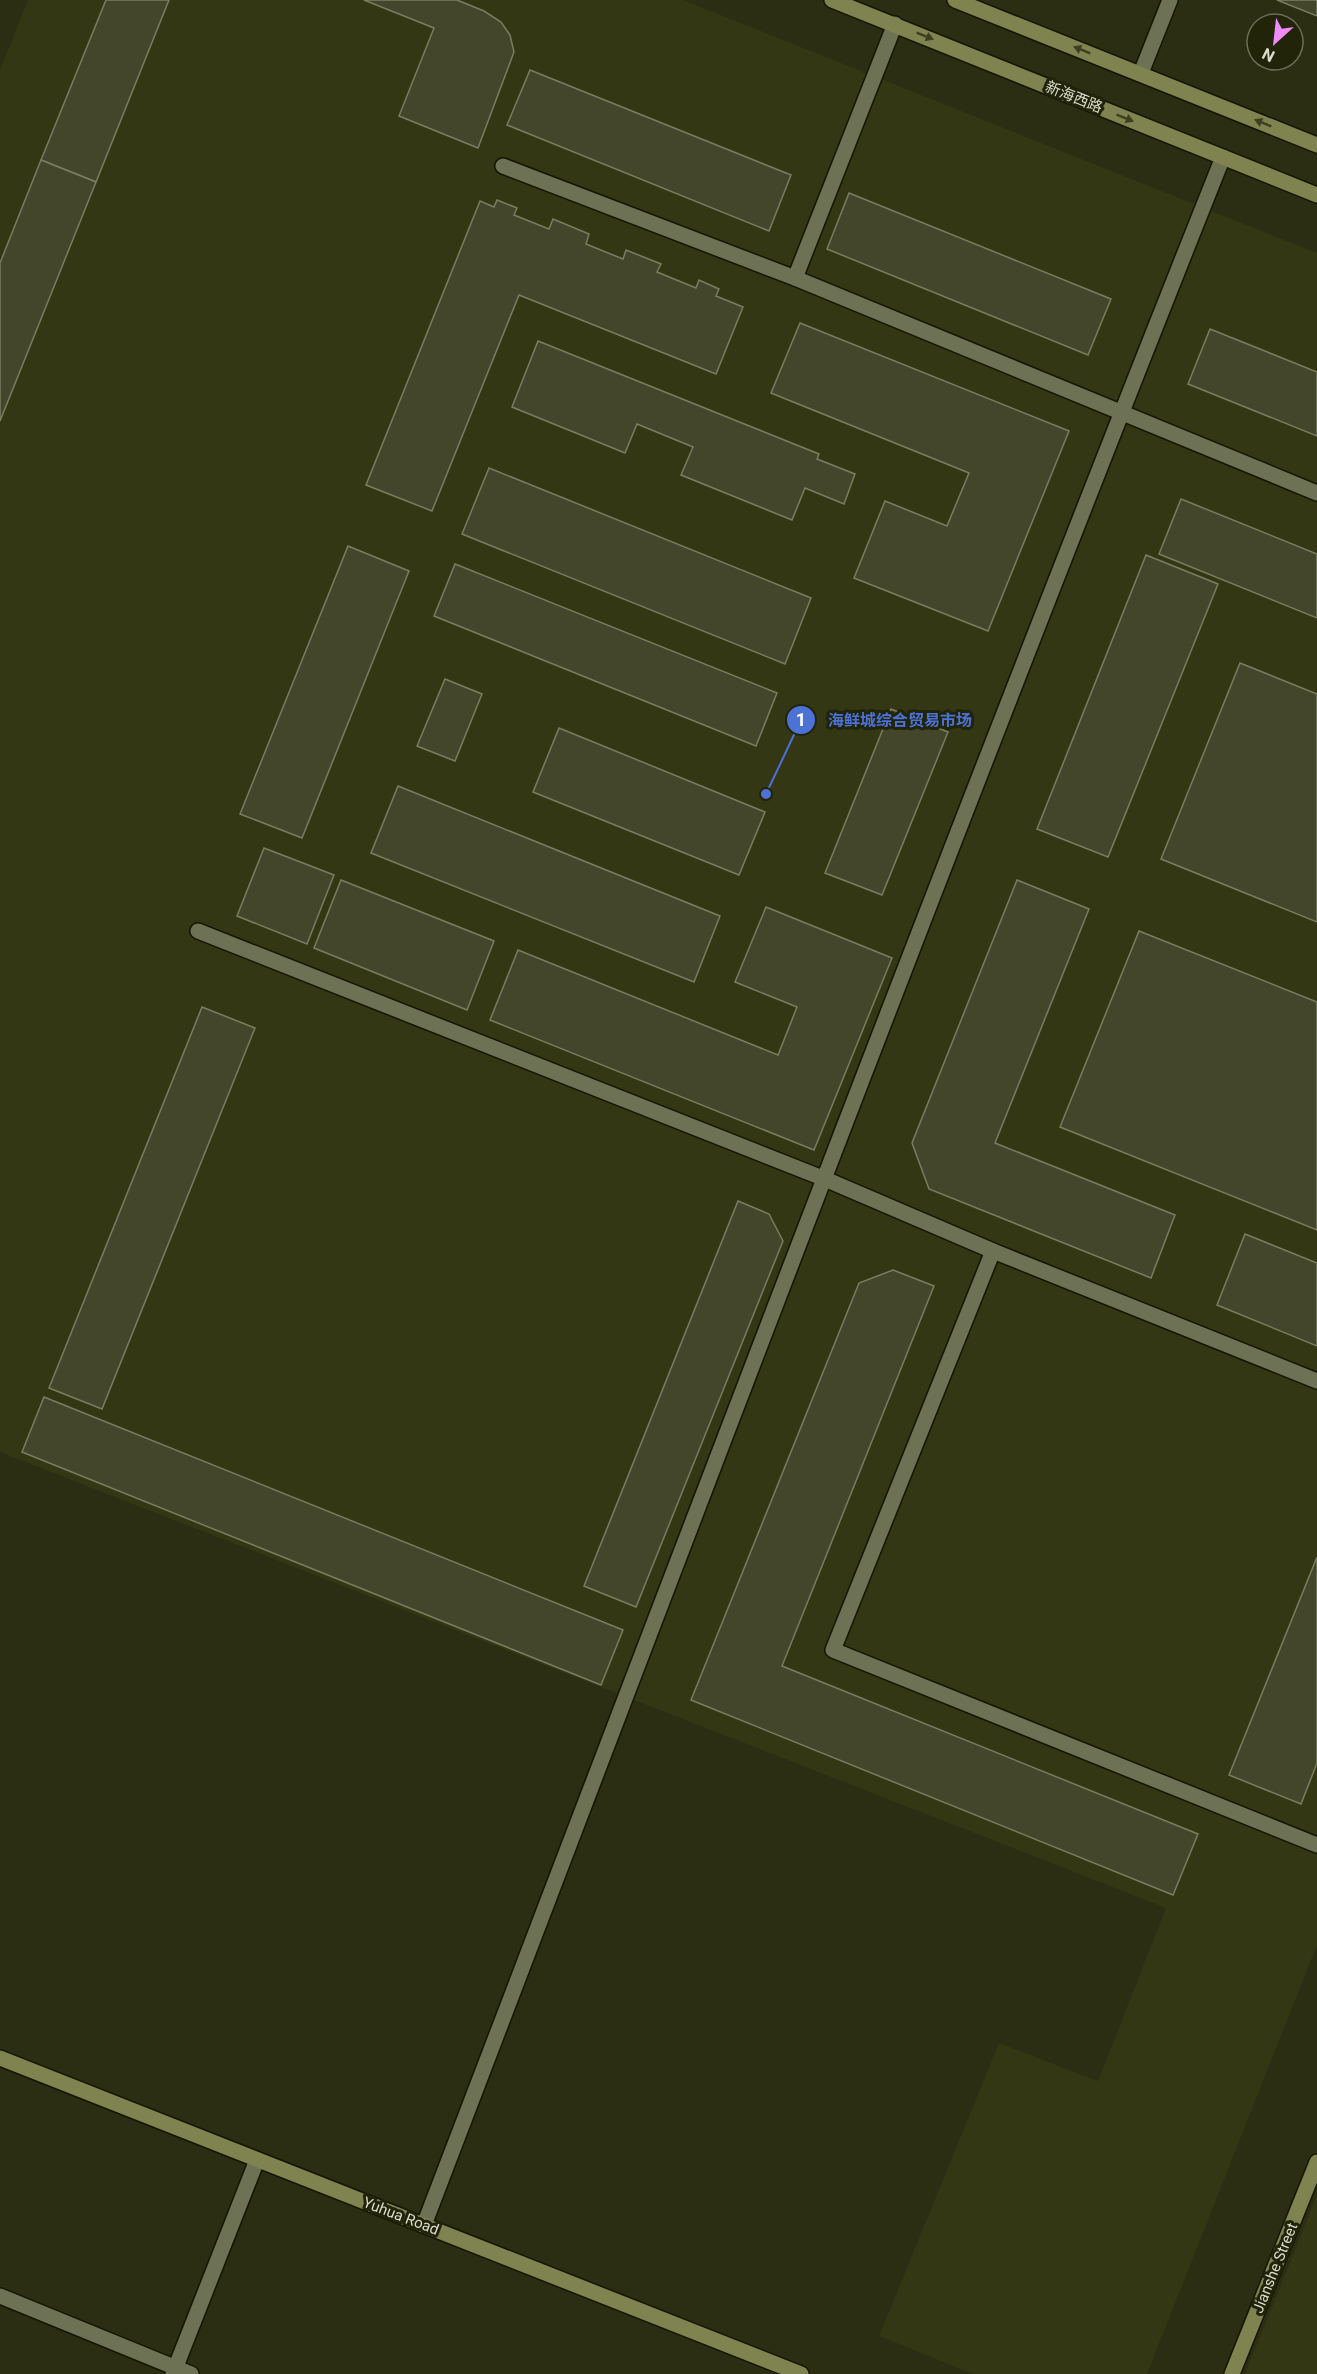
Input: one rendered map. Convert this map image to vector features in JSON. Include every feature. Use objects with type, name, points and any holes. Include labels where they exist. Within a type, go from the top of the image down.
[{"type":"street","name":"新海西路","points":[[832,0],[1317,195]]},
{"type":"street","points":[[955,0],[1317,145]]},
{"type":"street","points":[[1141,73],[1170,0]]},
{"type":"street","points":[[795,278],[895,24]]},
{"type":"street","points":[[424,2225],[825,1179],[1121,413],[1223,157]]},
{"type":"street","points":[[504,166],[795,278],[1317,493]]},
{"type":"street","points":[[198,931],[825,1179],[993,1251],[1317,1381]]},
{"type":"street","points":[[993,1251],[832,1650],[1317,1845]]},
{"type":"street","name":"Yuhua Road","points":[[0,2058],[801,2374]]},
{"type":"street","points":[[174,2371],[257,2160]]},
{"type":"street","name":"Jianshe Street","points":[[1232,2374],[1317,2163]]},
{"type":"street","points":[[0,2296],[174,2371],[191,2374]]},
{"type":"shaded area","points":[[28,0],[683,0],[1317,253],[1317,1945],[1147,2374],[973,2374],[879,2336],[999,2043],[1098,2081],[1166,1908],[0,1452],[0,70]]},
{"type":"shaded area","points":[[1317,2195],[1317,2374],[1245,2374]]},
{"type":"building","points":[[106,0],[169,0],[96,182],[41,160]]},
{"type":"building","points":[[364,0],[457,0],[484,11],[501,22],[510,35],[514,52],[478,148],[399,116],[434,28]]},
{"type":"building","points":[[1277,0],[1317,0],[1317,16]]},
{"type":"building","points":[[530,70],[791,175],[769,231],[507,125]]},
{"type":"building","points":[[41,160],[96,182],[0,421],[0,263]]},
{"type":"building","points":[[849,193],[1111,299],[1088,355],[827,249]]},
{"type":"building","points":[[497,200],[517,208],[514,215],[549,229],[553,219],[589,234],[586,244],[623,259],[626,250],[661,264],[657,272],[696,288],[699,280],[719,289],[716,296],[743,307],[716,374],[519,295],[432,511],[366,485],[480,201],[494,207]]},
{"type":"building","points":[[800,323],[1069,431],[988,631],[854,578],[885,501],[947,526],[969,473],[771,393]]},
{"type":"building","points":[[1210,329],[1317,372],[1317,436],[1188,384]]},
{"type":"building","points":[[538,341],[819,454],[817,459],[855,474],[844,504],[805,488],[792,520],[681,475],[693,447],[637,424],[625,453],[512,407]]},
{"type":"building","points":[[489,468],[811,598],[785,664],[462,534]]},
{"type":"building","points":[[1181,499],[1317,554],[1317,618],[1159,554]]},
{"type":"building","points":[[348,546],[409,571],[302,838],[240,814]]},
{"type":"building","points":[[1146,555],[1218,584],[1108,857],[1037,829]]},
{"type":"building","points":[[455,564],[777,693],[756,746],[434,616]]},
{"type":"building","points":[[1240,663],[1317,694],[1317,922],[1161,859]]},
{"type":"building","points":[[445,679],[482,694],[455,761],[417,746]]},
{"type":"building","points":[[891,709],[948,732],[882,895],[825,873]]},
{"type":"building","points":[[559,728],[765,812],[739,875],[533,792]]},
{"type":"building","points":[[398,786],[720,916],[694,982],[371,853]]},
{"type":"building","points":[[264,848],[334,875],[307,944],[237,916]]},
{"type":"building","points":[[341,880],[494,941],[467,1010],[314,948]]},
{"type":"building","points":[[1017,880],[1089,909],[995,1143],[1175,1215],[1151,1278],[929,1189],[912,1143]]},
{"type":"building","points":[[766,907],[892,958],[814,1150],[490,1020],[518,950],[778,1055],[797,1007],[735,982]]},
{"type":"building","points":[[1139,931],[1317,1002],[1317,1230],[1060,1127]]},
{"type":"building","points":[[202,1007],[255,1028],[102,1409],[49,1388]]},
{"type":"building","points":[[738,1201],[769,1214],[783,1241],[636,1607],[584,1586]]},
{"type":"building","points":[[1245,1234],[1317,1263],[1317,1346],[1217,1305]]},
{"type":"building","points":[[893,1270],[934,1286],[782,1666],[1198,1834],[1173,1895],[691,1700],[859,1283]]},
{"type":"building","points":[[44,1397],[623,1630],[601,1685],[22,1452]]},
{"type":"building","points":[[1317,1557],[1317,1763],[1301,1804],[1229,1775]]},
{"type":"place","name":"海鲜城综合贸易市场","points":[[766,794]]}]
